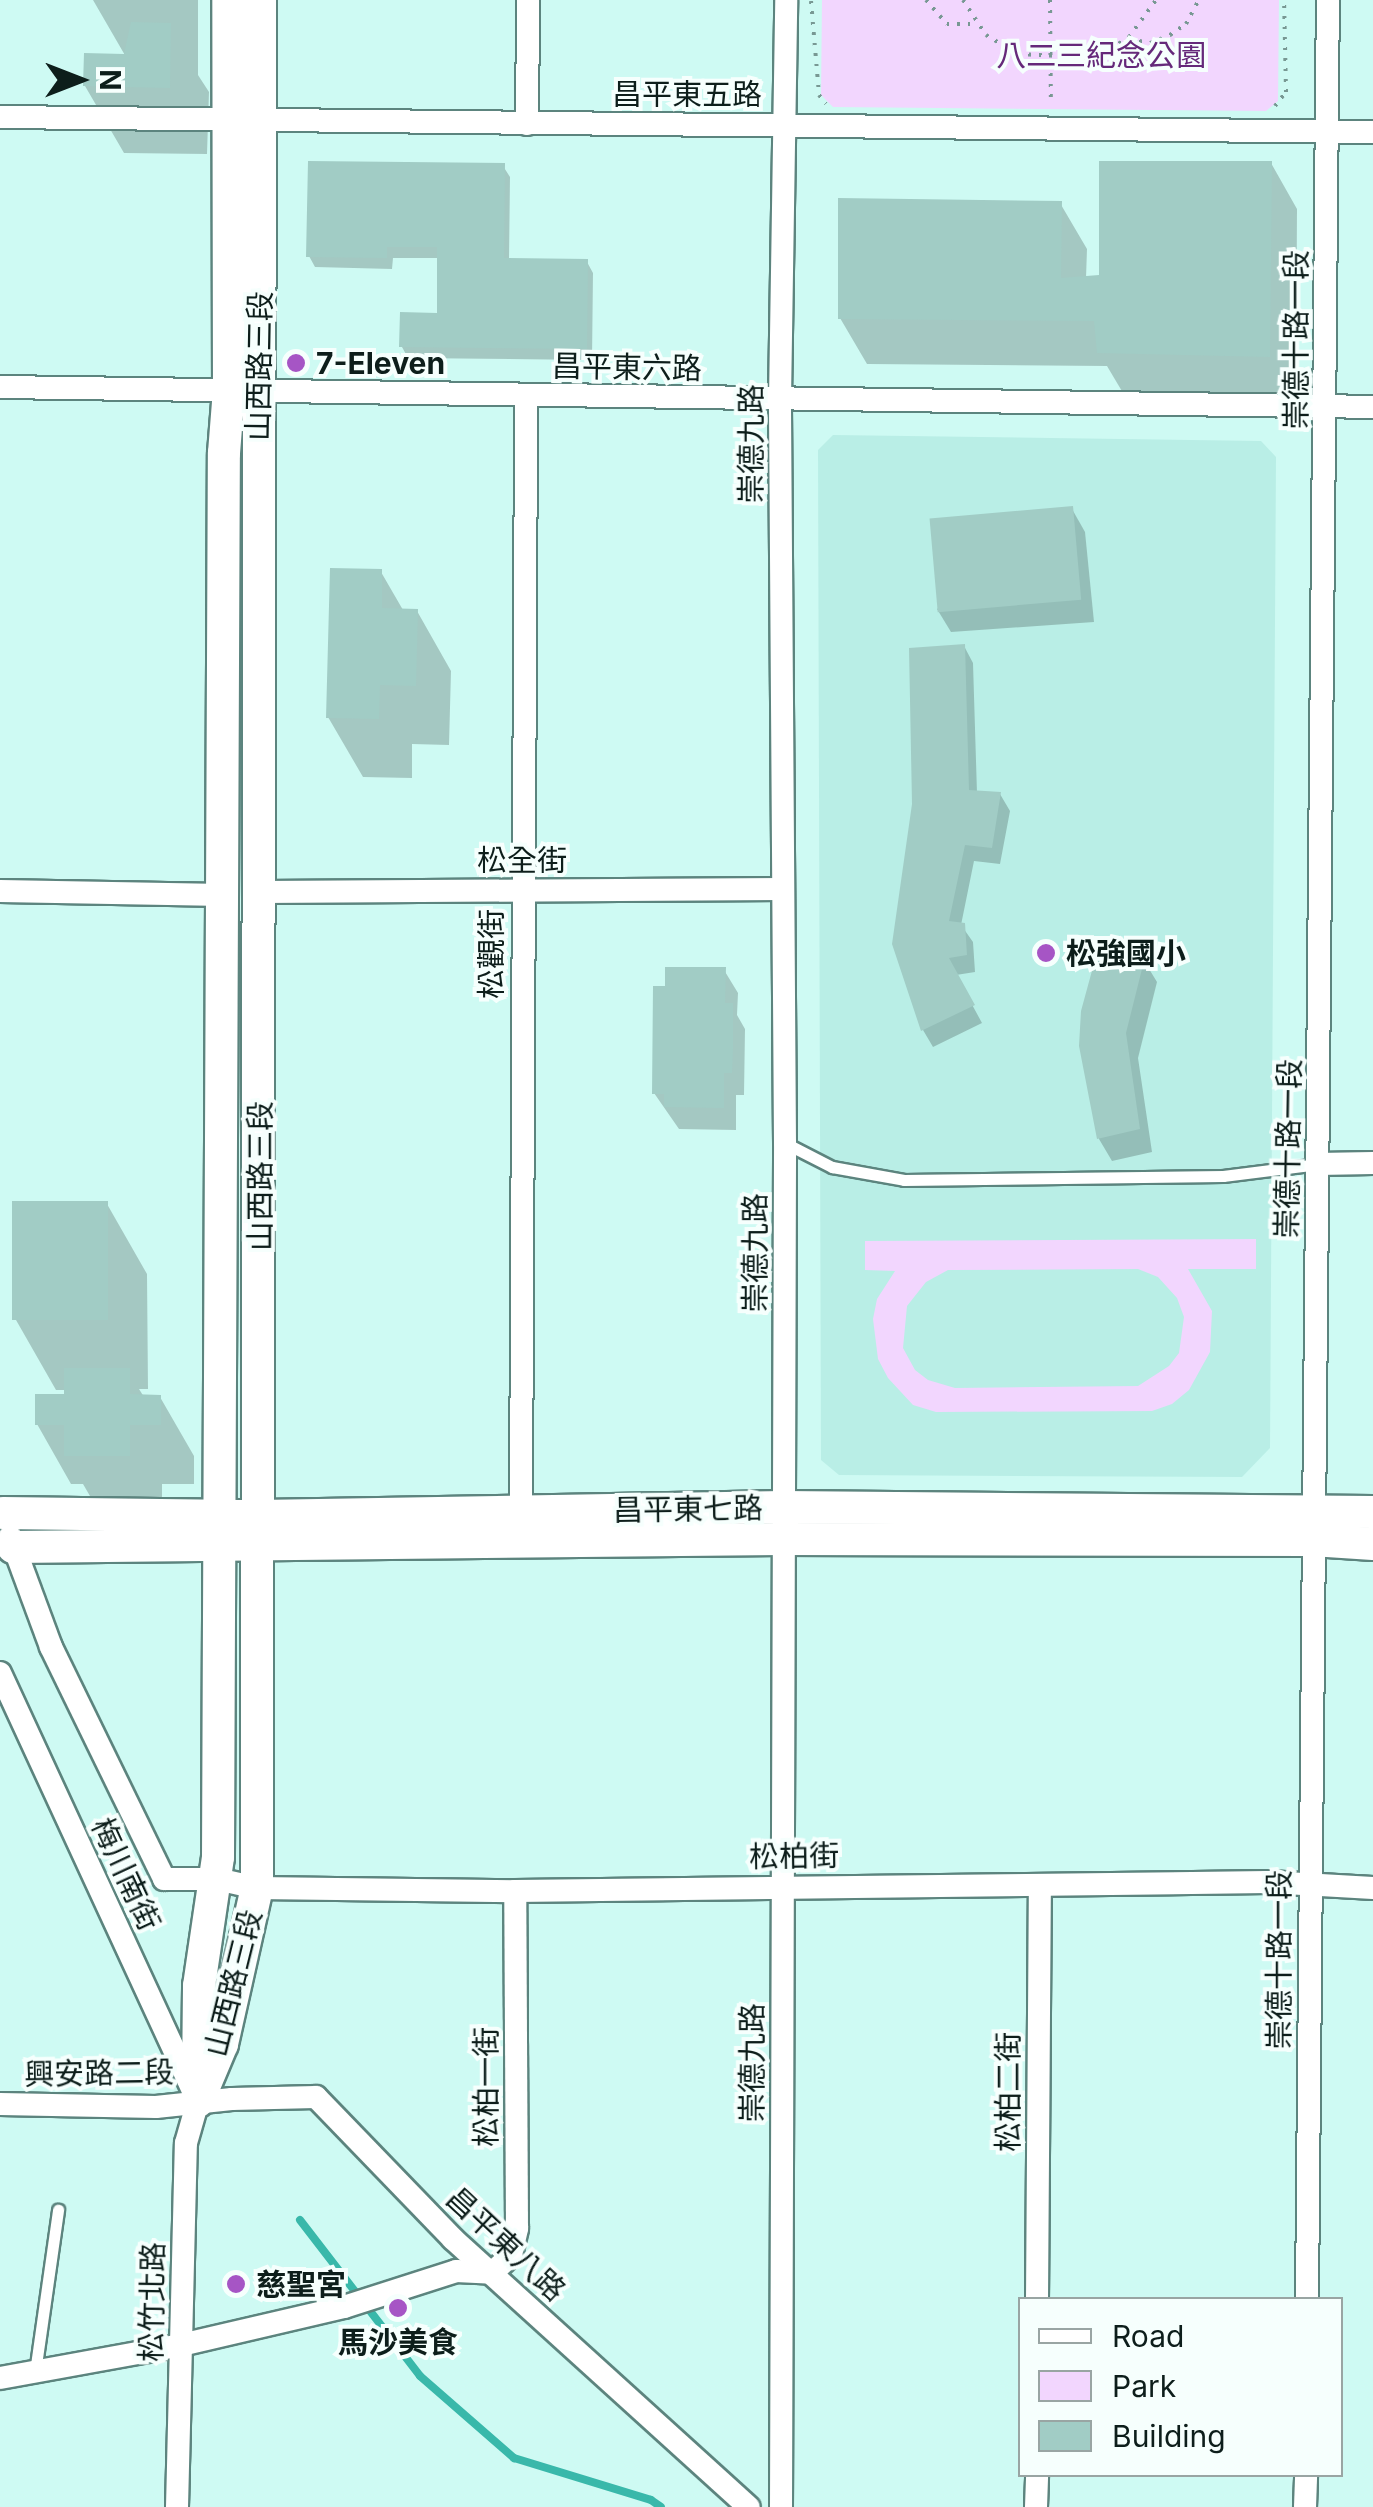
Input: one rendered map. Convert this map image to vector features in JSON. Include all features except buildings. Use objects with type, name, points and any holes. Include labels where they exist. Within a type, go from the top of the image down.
[{"type":"street","name":"山西路三段","points":[[198,2101],[222,2044],[256,1888],[261,892],[244,389],[244,119],[228,0]]},
{"type":"street","name":"山西路三段","points":[[244,119],[260,0]]},
{"type":"street","points":[[527,124],[528,0]]},
{"type":"street","name":"崇德九路","points":[[781,2507],[785,1143],[780,399],[786,0]]},
{"type":"street","name":"崇德十路一段","points":[[1307,2297],[1328,0]]},
{"type":"street","name":"昌平東五路","points":[[0,117],[1373,132]]},
{"type":"street","name":"昌平東六路","points":[[0,387],[1373,406]]},
{"type":"street","name":"山西路三段","points":[[198,2101],[199,1986],[217,1879],[224,453],[244,389]]},
{"type":"street","name":"松觀街","points":[[521,1513],[526,396]]},
{"type":"street","name":"松全街","points":[[261,892],[783,889]]},
{"type":"street","points":[[0,891],[224,895]]},
{"type":"street","points":[[1318,1164],[1373,1163]]},
{"type":"street","points":[[1,1509],[51,1647],[164,1879],[217,1879]]},
{"type":"street","name":"昌平東七路","points":[[1,1509],[219,1513],[259,1531],[782,1523],[1312,1524],[1373,1512]]},
{"type":"street","name":"昌平東七路","points":[[13,1546],[220,1546],[259,1531],[521,1513],[782,1523]]},
{"type":"street","name":"昌平東七路","points":[[1312,1524],[1373,1544]]},
{"type":"street","name":"梅川南街","points":[[0,1673],[198,2101]]},
{"type":"street","name":"松柏街","points":[[217,1879],[256,1888],[515,1891],[783,1885],[1373,1888]]},
{"type":"street","name":"松柏二街","points":[[1038,2297],[1040,1885]]},
{"type":"street","name":"松柏一街","points":[[492,2273],[511,2254],[517,2228],[515,1891]]},
{"type":"street","name":"昌平東八路","points":[[198,2101],[316,2098],[453,2239],[749,2507]]},
{"type":"street","name":"興安路二段","points":[[0,2104],[156,2106],[198,2101]]},
{"type":"street","name":"松竹北路","points":[[177,2507],[186,2143],[198,2101]]},
{"type":"street","points":[[0,2378],[181,2345],[344,2306],[456,2270],[492,2273]]},
{"type":"street","points":[[1036,2477],[1036,2507]]},
{"type":"street","points":[[1305,2507],[1306,2477]]},
{"type":"lane","points":[[785,1143],[832,1167],[904,1180],[1222,1176],[1318,1164]]},
{"type":"lane","points":[[34,2372],[58,2210]]},
{"type":"path","points":[[811,0],[819,95],[831,109]]},
{"type":"path","points":[[926,0],[947,24],[976,24]]},
{"type":"path","points":[[964,0],[976,24],[1018,54],[1081,57],[1126,38],[1156,0]]},
{"type":"path","points":[[1050,0],[1051,112]]},
{"type":"path","points":[[1126,38],[1150,43],[1170,35],[1186,24],[1199,0]]},
{"type":"path","points":[[1284,0],[1286,92]]},
{"type":"shaded area","name":"松強國小","points":[[833,435],[1261,441],[1276,457],[1270,1448],[1242,1477],[839,1475],[821,1460],[818,450]]},
{"type":"green space","name":"八二三紀念公園","points":[[822,0],[1279,0],[1278,101],[1266,111],[833,107],[821,95]]},
{"type":"green space","points":[[1256,1239],[1256,1269],[1188,1269],[1212,1311],[1210,1352],[1189,1390],[1172,1404],[1152,1411],[936,1412],[913,1405],[888,1378],[878,1359],[873,1319],[877,1299],[895,1271],[865,1270],[865,1241]],"holes":[[[1138,1269],[1158,1277],[1177,1298],[1184,1317],[1179,1353],[1169,1366],[1138,1386],[955,1388],[928,1380],[915,1370],[903,1348],[907,1306],[926,1282],[948,1270]]]},
{"type":"waterway","points":[[300,2220],[420,2376],[514,2458],[651,2500],[661,2507]]},
{"type":"place","name":"7-Eleven","points":[[296,363]]},
{"type":"place","name":"松強國小","points":[[1046,953]]},
{"type":"place","name":"慈聖宮","points":[[236,2284]]},
{"type":"place","name":"馬沙美食","points":[[398,2308]]}]
